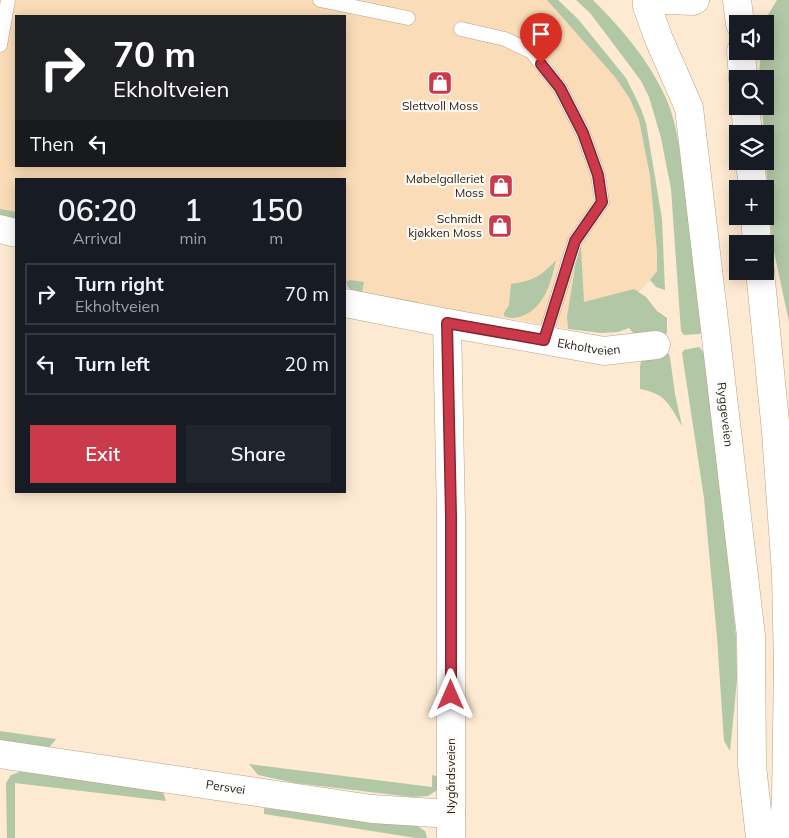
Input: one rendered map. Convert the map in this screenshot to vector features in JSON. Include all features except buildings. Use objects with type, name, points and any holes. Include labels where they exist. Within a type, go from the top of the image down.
[{"type":"main road","name":"Ryggeveien","points":[[647,0],[647,6],[658,38],[689,108],[751,636],[752,766],[760,838]]},
{"type":"main road","points":[[667,0],[695,0]]},
{"type":"main road","points":[[737,0],[739,15]]},
{"type":"main road","points":[[0,230],[15,233]]},
{"type":"main road","points":[[761,280],[776,432],[786,574],[788,666],[786,799],[783,838]]},
{"type":"main road","name":"Ekholtveien","points":[[346,303],[604,351],[656,344]]},
{"type":"main road","name":"Nygårdsveien","points":[[447,323],[451,516],[451,826]]},
{"type":"main road","name":"Persvei","points":[[0,754],[372,809],[451,826]]},
{"type":"lane","points":[[0,45],[8,0]]},
{"type":"lane","points":[[320,0],[408,18]]},
{"type":"lane","points":[[461,29],[505,39],[532,52],[560,88],[583,133],[598,175],[602,202],[575,241],[544,340]]},
{"type":"shaded area","points":[[0,0],[547,0],[615,77],[630,99],[639,120],[650,176],[657,271],[639,292],[619,309],[567,318],[568,329],[508,318],[417,308],[346,293],[346,178],[15,178],[15,223],[0,220]]},
{"type":"green space","points":[[547,0],[558,0],[578,19],[626,78],[641,109],[646,123],[662,219],[665,290],[656,287],[650,280],[657,271],[657,252],[650,176],[639,120],[630,99],[615,77]]},
{"type":"green space","points":[[576,0],[593,0],[614,21],[650,68],[668,103],[676,132],[689,212],[703,332],[699,334],[684,335],[681,331],[671,189],[661,138],[649,97],[641,81],[624,58],[590,13]]},
{"type":"green space","points":[[777,0],[789,0],[789,322],[774,251],[774,235],[771,235],[771,225],[774,225],[774,180],[767,180],[767,170],[774,170],[774,125],[763,125],[763,115],[774,115],[774,70],[760,70],[760,60],[774,60],[774,15],[768,15]]},
{"type":"green space","points":[[0,209],[15,212],[15,223],[0,220]]},
{"type":"green space","points":[[580,247],[584,302],[634,289],[646,297],[657,311],[667,318],[667,333],[661,338],[638,339],[629,328],[618,332],[602,333],[568,329],[567,317],[578,249]]},
{"type":"green space","points":[[556,260],[549,286],[535,308],[519,317],[510,318],[504,316],[509,305],[511,284],[525,282],[536,277]]},
{"type":"green space","points":[[350,280],[364,282],[362,292],[418,302],[417,308],[352,291],[346,282]]},
{"type":"green space","points":[[699,347],[706,355],[736,636],[737,678],[730,751],[724,741],[717,637],[704,498],[682,353],[684,350]]},
{"type":"green space","points":[[661,350],[669,354],[670,357],[682,426],[662,397],[640,389],[642,355]]},
{"type":"green space","points":[[0,731],[56,739],[48,749],[0,740]]},
{"type":"green space","points":[[249,764],[432,787],[432,775],[440,777],[440,788],[428,796],[412,797],[295,783],[258,775]]},
{"type":"green space","points":[[25,770],[163,792],[166,801],[15,783],[15,838],[7,838],[6,783],[11,775]]},
{"type":"green space","points":[[264,808],[414,824],[425,831],[427,838],[416,838],[264,814]]},
{"type":"place","name":"Slettvoll Moss","points":[[440,83]]},
{"type":"place","name":"Møbelgalleriet Moss","points":[[501,186]]},
{"type":"place","name":"Schmidt kjøkken Moss","points":[[500,226]]},
{"type":"route","points":[[451,695],[451,516],[447,323],[544,340],[575,241],[602,202],[598,175],[583,133],[560,88],[541,64]]}]
